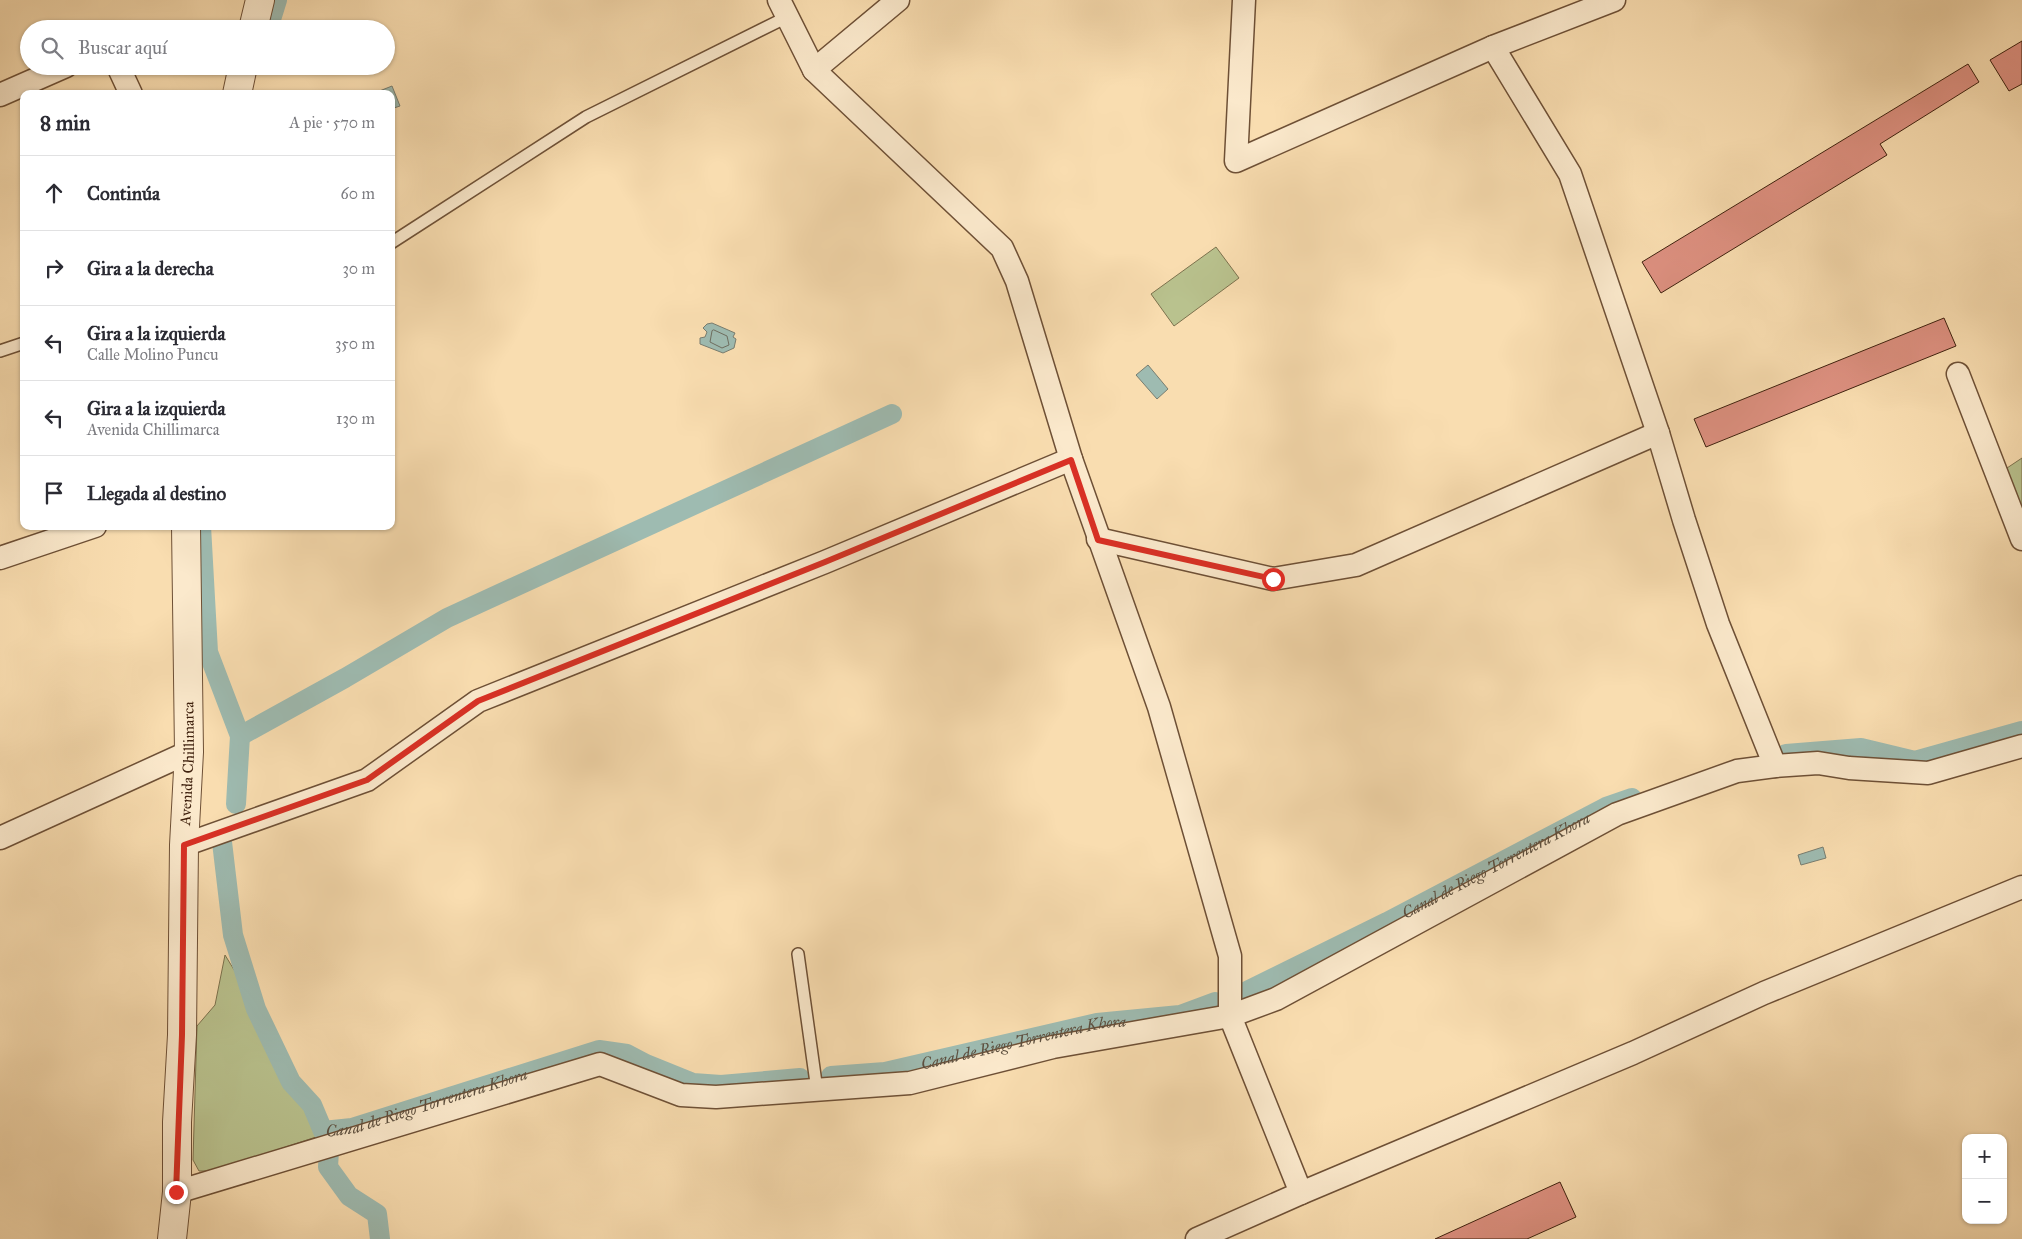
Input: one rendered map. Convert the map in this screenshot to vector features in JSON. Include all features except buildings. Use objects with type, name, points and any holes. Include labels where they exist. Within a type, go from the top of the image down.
[{"type":"street","points":[[254,20],[260,0]]},
{"type":"street","points":[[814,70],[898,0]]},
{"type":"street","points":[[1244,0],[1236,161],[1493,48],[1614,0]]},
{"type":"street","points":[[783,9],[814,70],[1002,248],[1017,281],[1071,460],[1159,707],[1230,956],[1230,1016],[1301,1193]]},
{"type":"street","points":[[1493,48],[1570,174],[1658,433],[1718,624],[1775,766]]},
{"type":"street","points":[[0,95],[46,75]]},
{"type":"street","points":[[122,75],[128,90]]},
{"type":"street","points":[[237,90],[241,75]]},
{"type":"street","points":[[1958,374],[2022,539]]},
{"type":"street","points":[[1098,540],[1273,579],[1356,565],[1658,433]]},
{"type":"street","points":[[184,845],[367,780],[478,701],[825,562],[1071,460]]},
{"type":"street","points":[[0,558],[83,530]]},
{"type":"street","name":"Avenida Chillimarca","points":[[172,1239],[176,1192],[182,1035],[184,845],[188,752],[186,530]]},
{"type":"street","points":[[176,1192],[600,1064],[681,1095],[716,1097],[910,1083],[1053,1047],[1230,1016],[1276,999],[1617,814],[1737,771],[1818,763],[1849,768],[1928,773],[2022,746]]},
{"type":"street","points":[[0,838],[188,752]]},
{"type":"street","points":[[1197,1239],[1238,1231],[1301,1193],[1633,1053],[1764,993],[2022,888]]},
{"type":"lane","points":[[395,240],[586,117],[783,9]]},
{"type":"lane","points":[[0,351],[20,344]]},
{"type":"lane","points":[[798,954],[817,1090]]},
{"type":"green space","points":[[1216,247],[1239,278],[1174,326],[1151,294]]},
{"type":"green space","points":[[2022,458],[2022,519],[2004,470]]},
{"type":"green space","points":[[225,955],[236,973],[251,1014],[284,1084],[308,1113],[316,1137],[213,1171],[199,1171],[193,1160],[197,1026],[215,1005]]},
{"type":"water","points":[[392,86],[394,90],[382,90]]},
{"type":"water","points":[[395,94],[400,106],[395,108]]},
{"type":"water","points":[[712,323],[735,333],[733,337],[736,339],[734,348],[723,353],[700,344],[700,338],[705,337],[707,332],[703,328],[707,324]]},
{"type":"water","points":[[1148,365],[1168,389],[1157,399],[1136,375]]},
{"type":"water","points":[[1823,847],[1826,858],[1801,865],[1798,855]]},
{"type":"waterway","name":"Canal de Riego Torrentera Khora","points":[[271,20],[277,0]]},
{"type":"waterway","points":[[240,736],[345,678],[447,618],[892,414]]},
{"type":"waterway","name":"Canal de Riego Torrentera Khora","points":[[201,530],[208,652],[240,736],[236,804]]},
{"type":"waterway","name":"Canal de Riego Torrentera Khora","points":[[1786,754],[1861,748],[1915,761],[2022,731]]},
{"type":"waterway","name":"Canal de Riego Torrentera Khora","points":[[1245,992],[1387,922],[1606,807],[1632,798]]},
{"type":"waterway","name":"Canal de Riego Torrentera Khora","points":[[222,842],[233,935],[256,1009],[291,1082],[312,1105],[323,1131],[352,1128],[599,1050],[627,1054],[646,1064],[693,1083],[721,1085],[800,1078]]},
{"type":"waterway","name":"Canal de Riego Torrentera Khora","points":[[831,1076],[885,1072],[1097,1023],[1180,1015],[1215,1002]]},
{"type":"waterway","name":"Canal de Riego Torrentera Khora","points":[[329,1151],[328,1167],[349,1196],[377,1214],[380,1239]]},
{"type":"route","points":[[176,1192],[177,1122],[182,1035],[184,845],[367,780],[478,701],[825,562],[1071,460],[1098,540],[1273,579]]}]
